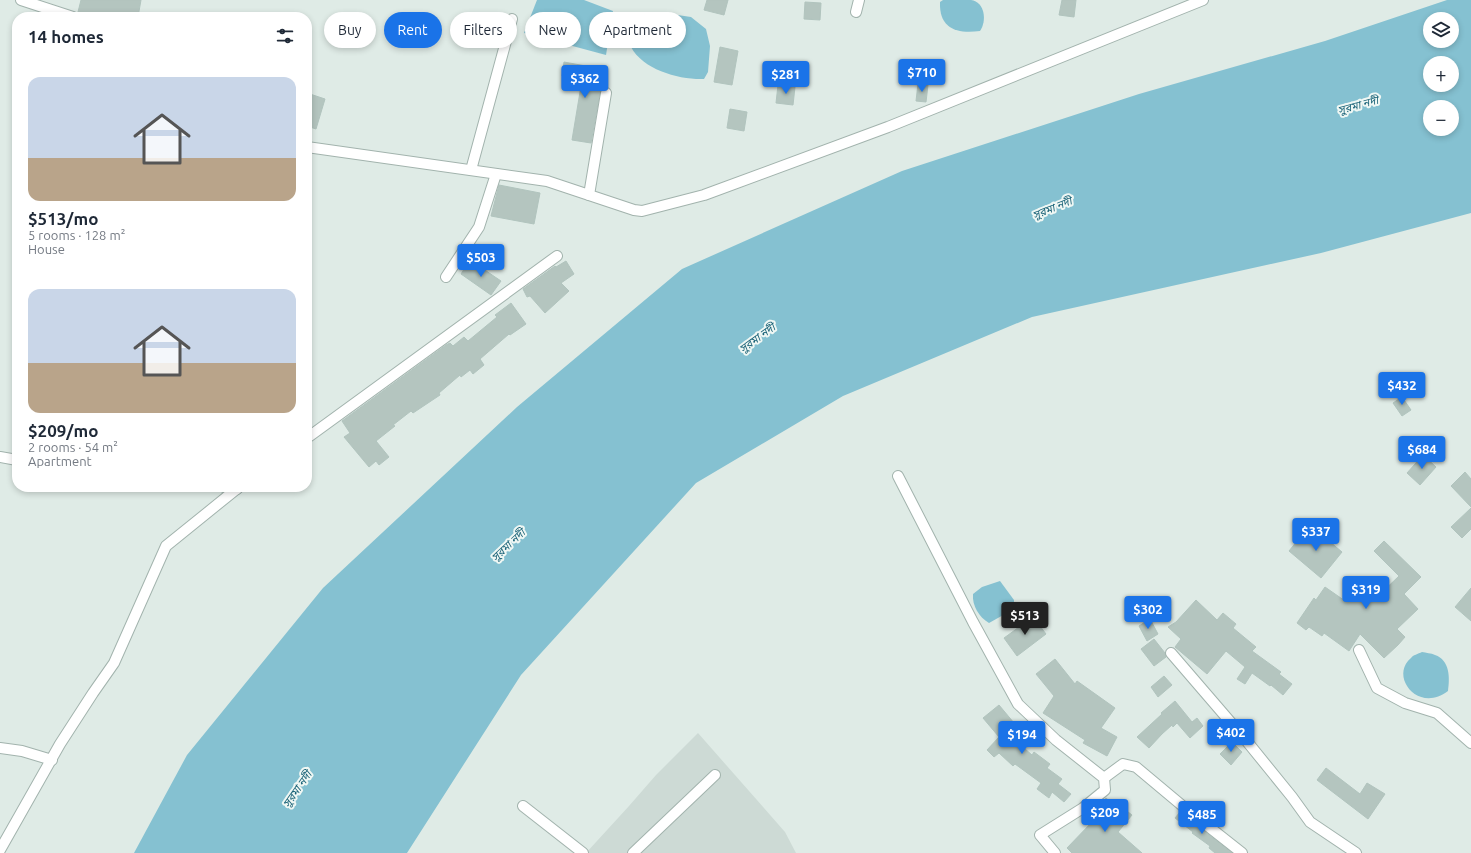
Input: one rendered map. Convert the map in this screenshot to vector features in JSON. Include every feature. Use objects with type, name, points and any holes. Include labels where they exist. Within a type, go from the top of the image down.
[{"type":"street","points":[[21,0],[58,12]]},
{"type":"street","points":[[856,12],[859,0]]},
{"type":"street","points":[[312,148],[547,181],[634,210],[642,211],[704,195],[888,127],[1200,0]]},
{"type":"street","points":[[472,170],[504,48]]},
{"type":"street","points":[[589,195],[606,93]]},
{"type":"street","points":[[446,277],[479,227],[496,174]]},
{"type":"street","points":[[312,434],[557,256]]},
{"type":"street","points":[[0,457],[12,459]]},
{"type":"street","points":[[898,476],[976,628],[1018,704],[1056,740],[1104,778],[1106,790],[1082,808],[1040,835],[1056,853]]},
{"type":"street","points":[[0,850],[52,760],[114,663],[166,546],[233,492]]},
{"type":"street","points":[[1359,650],[1377,688],[1405,703],[1437,713],[1471,743]]},
{"type":"street","points":[[1171,652],[1245,738],[1310,822],[1356,853]]},
{"type":"street","points":[[0,748],[22,751],[52,760]]},
{"type":"street","points":[[1104,778],[1123,764],[1136,767],[1242,853]]},
{"type":"street","points":[[633,853],[714,775]]},
{"type":"street","points":[[523,806],[583,853]]},
{"type":"shaded area","points":[[698,733],[785,832],[796,853],[586,853],[656,775]]},
{"type":"water","points":[[537,0],[584,0],[613,11],[589,12],[589,48],[607,48],[606,55],[580,48],[581,12],[532,12]]},
{"type":"water","points":[[943,0],[976,1],[982,8],[984,17],[984,22],[980,31],[964,32],[951,28],[946,24],[940,11],[940,2]]},
{"type":"water","name":"সুরমা নদী","points":[[1447,0],[1471,0],[1471,213],[1321,253],[1032,317],[843,396],[696,483],[521,675],[407,853],[134,853],[187,755],[323,588],[517,407],[682,269],[902,171],[1139,94],[1325,41]]},
{"type":"water","points":[[686,16],[691,17],[706,29],[710,46],[708,72],[704,79],[684,78],[663,72],[644,62],[632,48],[686,48]]},
{"type":"water","points":[[1000,581],[1014,600],[1014,609],[989,623],[982,618],[977,611],[973,594],[982,587]]},
{"type":"water","points":[[1422,652],[1440,657],[1444,661],[1448,670],[1448,691],[1437,697],[1426,698],[1417,695],[1410,690],[1405,682],[1403,674],[1405,666],[1414,655]]},
{"type":"building","points":[[81,0],[141,0],[139,12],[78,12]]},
{"type":"building","points":[[707,0],[728,0],[724,15],[704,10]]},
{"type":"building","points":[[1062,0],[1076,0],[1074,17],[1059,15]]},
{"type":"building","points":[[805,2],[821,3],[820,20],[804,19]]},
{"type":"building","points":[[720,47],[738,51],[732,85],[714,82]]},
{"type":"building","points":[[564,62],[602,69],[599,85],[603,85],[600,92],[591,143],[572,140],[582,80],[562,76]]},
{"type":"building","points":[[918,84],[928,85],[926,102],[916,101]]},
{"type":"building","points":[[778,85],[795,87],[793,105],[776,103]]},
{"type":"building","points":[[312,95],[325,99],[316,129],[312,128]]},
{"type":"building","points":[[730,109],[747,112],[744,131],[727,128]]},
{"type":"building","points":[[499,185],[540,193],[534,224],[491,216]]},
{"type":"building","points":[[470,260],[501,281],[491,295],[461,274]]},
{"type":"building","points":[[566,261],[574,274],[561,283],[569,291],[545,313],[530,296],[527,297],[523,289],[555,266],[556,267]]},
{"type":"building","points":[[511,303],[526,324],[510,335],[509,334],[480,359],[484,365],[473,374],[470,370],[461,377],[460,375],[439,393],[440,395],[413,413],[411,411],[393,425],[395,426],[376,441],[389,457],[379,465],[376,461],[369,467],[344,437],[350,433],[342,421],[446,345],[450,343],[453,346],[464,337],[468,341],[497,317],[495,315]]},
{"type":"building","points":[[1402,397],[1411,410],[1402,416],[1393,403]]},
{"type":"building","points":[[1423,455],[1436,467],[1420,485],[1407,473]]},
{"type":"building","points":[[1465,472],[1471,479],[1471,507],[1451,486]]},
{"type":"building","points":[[1471,508],[1471,529],[1462,538],[1451,527]]},
{"type":"building","points":[[1310,525],[1342,552],[1321,578],[1289,551]]},
{"type":"building","points":[[1384,541],[1421,577],[1404,594],[1418,609],[1397,629],[1405,637],[1398,645],[1384,658],[1360,634],[1349,651],[1324,633],[1322,636],[1309,627],[1306,630],[1297,623],[1314,598],[1316,600],[1325,587],[1348,603],[1359,588],[1374,600],[1399,576],[1374,551]]},
{"type":"building","points":[[1471,588],[1471,621],[1455,607]]},
{"type":"building","points":[[1196,600],[1217,620],[1223,613],[1236,624],[1233,628],[1256,647],[1252,651],[1281,672],[1279,674],[1292,684],[1283,695],[1271,685],[1270,686],[1252,673],[1245,684],[1237,679],[1245,667],[1226,651],[1207,674],[1175,647],[1181,639],[1168,627],[1176,622]]},
{"type":"building","points":[[1033,617],[1046,634],[1017,656],[1004,638]]},
{"type":"building","points":[[1150,619],[1158,634],[1147,641],[1139,626]]},
{"type":"building","points":[[1154,639],[1165,653],[1166,657],[1154,666],[1141,649]]},
{"type":"building","points":[[1055,659],[1075,684],[1077,681],[1115,708],[1101,728],[1117,737],[1107,756],[1083,743],[1085,740],[1043,713],[1054,696],[1036,674]]},
{"type":"building","points":[[1164,676],[1172,685],[1158,697],[1151,687]]},
{"type":"building","points":[[1175,701],[1192,722],[1197,718],[1203,726],[1190,738],[1177,723],[1173,727],[1172,725],[1149,748],[1137,737]]},
{"type":"building","points":[[999,705],[1019,729],[1010,736],[1032,755],[1034,752],[1050,764],[1047,768],[1062,779],[1058,784],[1071,794],[1064,802],[1052,792],[1049,798],[1037,789],[1041,783],[1015,764],[1013,766],[999,753],[994,757],[987,750],[999,737],[983,718]]},
{"type":"building","points":[[1232,742],[1242,752],[1231,765],[1220,754]]},
{"type":"building","points":[[1326,768],[1360,794],[1367,783],[1385,794],[1368,819],[1317,780]]},
{"type":"building","points":[[1106,798],[1121,811],[1123,808],[1132,815],[1118,832],[1142,853],[1072,853],[1067,848],[1092,822],[1089,819]]},
{"type":"building","points":[[1180,812],[1232,853],[1215,853],[1209,848],[1210,846],[1175,818]]}]
